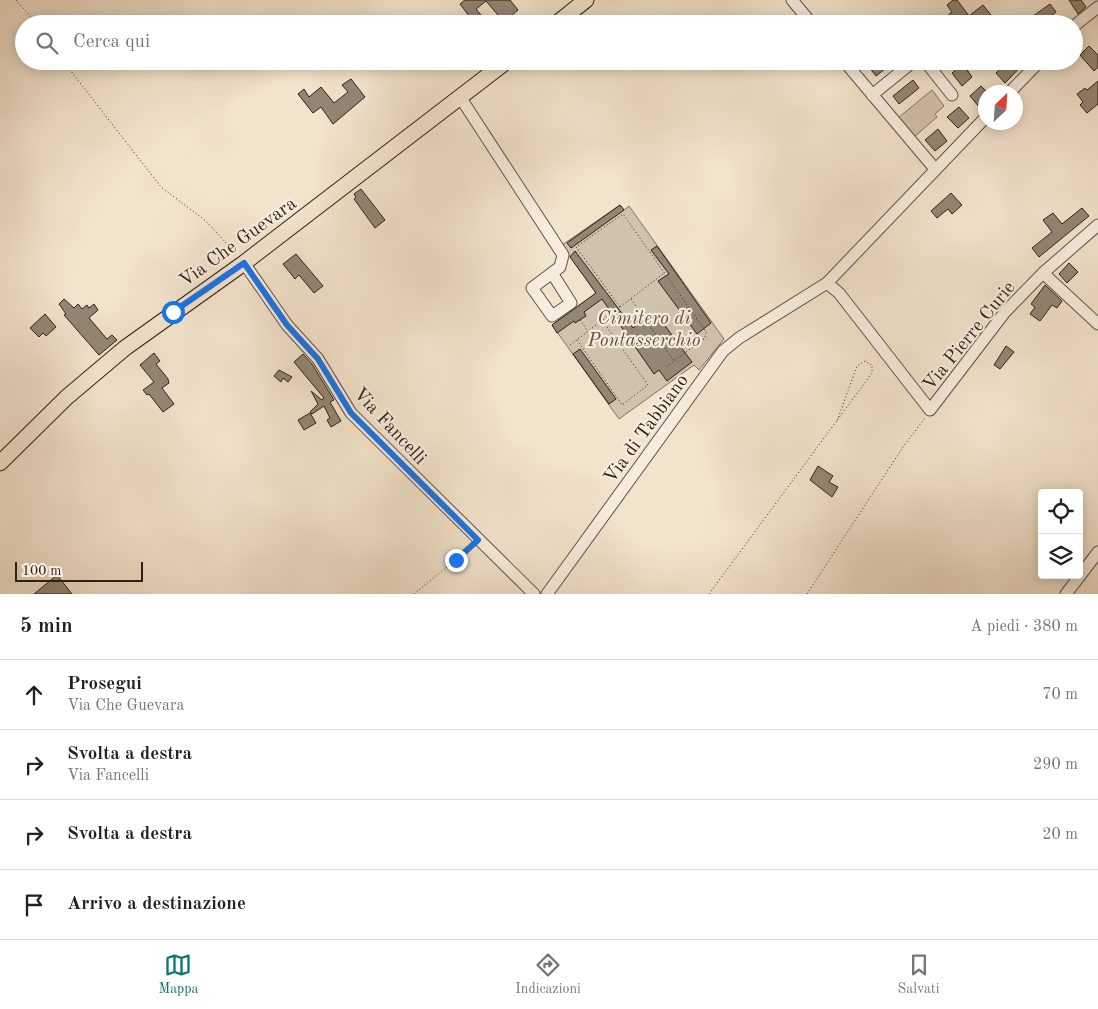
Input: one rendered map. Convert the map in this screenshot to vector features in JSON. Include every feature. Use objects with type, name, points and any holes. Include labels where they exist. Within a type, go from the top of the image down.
[{"type":"main road","points":[[567,15],[586,0]]},
{"type":"main road","name":"Via Che Guevara","points":[[0,464],[67,397],[149,328],[244,263],[495,70]]},
{"type":"street","points":[[792,0],[804,15]]},
{"type":"street","points":[[1083,19],[1098,8]]},
{"type":"street","points":[[851,70],[935,169]]},
{"type":"street","points":[[872,95],[903,70]]},
{"type":"street","points":[[932,70],[952,95]]},
{"type":"street","points":[[1017,85],[1031,70]]},
{"type":"street","points":[[460,97],[563,255],[560,267],[552,274]]},
{"type":"street","name":"Via di Tabbiano","points":[[547,594],[723,351],[739,338],[827,283],[978,126]]},
{"type":"street","name":"Via Pierre Curie","points":[[827,283],[844,300],[930,410],[1005,312],[1043,273],[1098,225]]},
{"type":"street","name":"Via Fancelli","points":[[244,263],[287,325],[318,359],[351,413],[534,594]]},
{"type":"street","points":[[1043,273],[1098,324]]},
{"type":"street","points":[[1066,594],[1098,552]]},
{"type":"path","points":[[16,0],[29,15]]},
{"type":"path","points":[[70,70],[161,187],[206,220],[244,263]]},
{"type":"path","points":[[620,307],[576,247],[622,214],[706,332],[705,338],[666,367]]},
{"type":"path","points":[[570,345],[664,273]]},
{"type":"path","points":[[630,299],[674,361]]},
{"type":"path","points":[[580,320],[588,331]]},
{"type":"path","points":[[577,340],[622,405],[648,385],[602,320]]},
{"type":"path","points":[[708,594],[837,421],[872,373],[872,365],[865,360],[857,366],[837,421]]},
{"type":"path","points":[[808,594],[903,447],[930,410]]},
{"type":"path","points":[[414,594],[478,540]]},
{"type":"green space","points":[[932,90],[944,106],[935,114],[937,117],[914,137],[898,118]]},
{"type":"green space","name":"Cimitero di Pontasserchio","points":[[620,205],[624,210],[629,206],[724,339],[699,370],[694,365],[619,419],[552,325],[596,293],[562,245]]},
{"type":"building","points":[[465,0],[510,0],[518,10],[512,15],[498,15],[486,1],[476,9],[481,15],[468,15],[460,4]]},
{"type":"building","points":[[953,0],[957,0],[968,15],[948,15],[952,12],[947,5]]},
{"type":"building","points":[[1069,0],[1081,0],[1086,7],[1078,14]]},
{"type":"building","points":[[1050,4],[1056,12],[1052,15],[1035,15]]},
{"type":"building","points":[[983,5],[991,15],[970,15]]},
{"type":"building","points":[[1089,46],[1098,55],[1098,67],[1094,71],[1083,58],[1083,52]]},
{"type":"building","points":[[871,70],[884,70],[876,76]]},
{"type":"building","points":[[956,70],[967,70],[972,77],[962,86],[952,73]]},
{"type":"building","points":[[999,70],[1017,70],[1005,83],[996,73]]},
{"type":"building","points":[[351,79],[365,97],[333,124],[321,107],[313,113],[298,94],[304,89],[309,97],[321,87],[334,103],[348,92],[342,85]]},
{"type":"building","points":[[913,80],[919,88],[899,104],[893,96]]},
{"type":"building","points":[[1098,81],[1098,104],[1087,113],[1080,105],[1083,102],[1077,94],[1085,88],[1087,90]]},
{"type":"building","points":[[978,89],[978,106],[970,96]]},
{"type":"building","points":[[959,107],[969,118],[958,128],[947,117]]},
{"type":"building","points":[[938,129],[947,141],[935,151],[925,140]]},
{"type":"building","points":[[361,189],[385,220],[375,228],[354,199],[356,197],[354,194]]},
{"type":"building","points":[[951,193],[962,205],[952,214],[948,209],[937,218],[931,211]]},
{"type":"building","points":[[620,205],[624,210],[571,248],[567,243]]},
{"type":"building","points":[[1082,208],[1089,216],[1039,257],[1032,248],[1052,232],[1043,220],[1053,213],[1062,224]]},
{"type":"building","points":[[657,246],[711,323],[697,334],[658,281],[669,274],[651,250]]},
{"type":"building","points":[[575,251],[633,328],[643,320],[645,324],[657,315],[692,362],[667,381],[659,370],[654,374],[602,299],[584,312],[586,316],[575,323],[574,321],[557,333],[552,325],[596,293],[570,257]]},
{"type":"building","points":[[296,254],[323,286],[314,293],[299,275],[295,279],[283,264]]},
{"type":"building","points":[[1069,263],[1078,272],[1067,283],[1059,274]]},
{"type":"building","points":[[1045,285],[1062,301],[1057,308],[1052,305],[1040,321],[1030,314],[1035,307],[1031,304]]},
{"type":"building","points":[[64,299],[74,308],[78,304],[82,309],[87,305],[89,308],[94,304],[98,310],[89,318],[107,339],[112,335],[117,340],[99,355],[64,315],[66,314],[59,304]]},
{"type":"building","points":[[45,314],[56,327],[46,336],[43,333],[39,337],[30,328]]},
{"type":"building","points":[[1006,346],[1014,352],[1000,369],[994,365]]},
{"type":"building","points":[[580,349],[616,399],[609,404],[573,354]]},
{"type":"building","points":[[154,353],[160,361],[156,364],[169,383],[162,388],[174,404],[163,412],[149,394],[147,395],[143,390],[154,382],[140,365]]},
{"type":"building","points":[[303,354],[312,364],[334,400],[330,402],[341,421],[331,427],[327,420],[330,418],[324,406],[312,414],[310,412],[318,404],[311,391],[322,400],[324,398],[294,362]]},
{"type":"building","points":[[279,370],[292,377],[288,382],[283,378],[281,382],[274,376]]},
{"type":"building","points":[[310,413],[316,423],[304,430],[298,420]]},
{"type":"building","points":[[818,466],[833,476],[829,482],[838,487],[832,497],[810,480]]},
{"type":"building","points":[[57,575],[72,594],[34,594]]},
{"type":"route","points":[[173,312],[244,263],[287,325],[310,349],[327,371],[351,413],[478,540],[456,560]]}]
